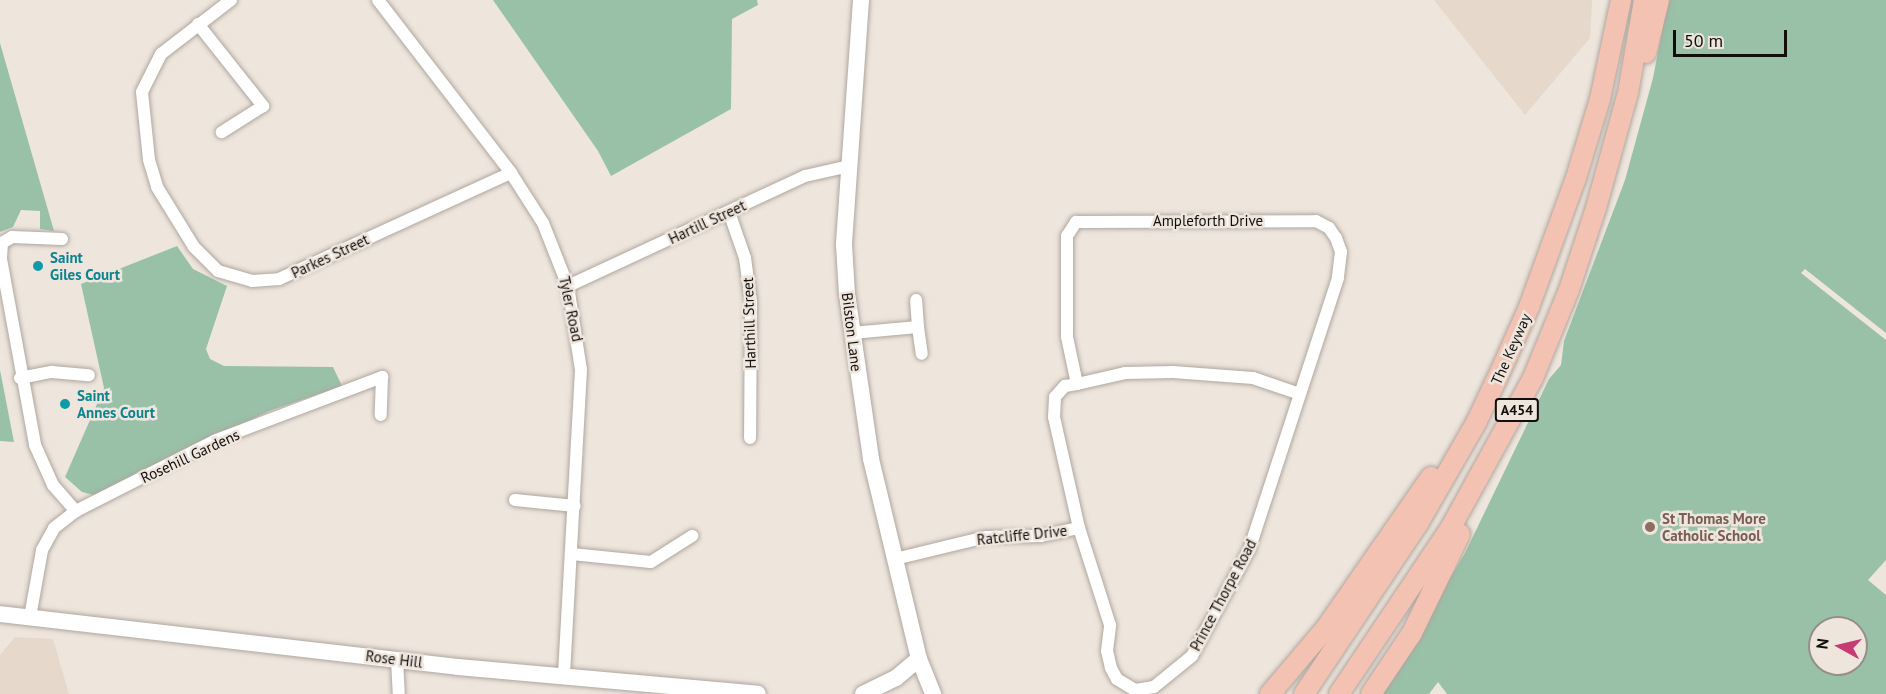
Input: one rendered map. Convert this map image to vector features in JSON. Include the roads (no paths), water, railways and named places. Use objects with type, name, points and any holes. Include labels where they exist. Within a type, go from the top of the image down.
[{"type":"highway","name":"The Keyway","points":[[1304,694],[1419,522],[1478,421],[1529,307],[1576,178],[1600,99],[1621,0]]},
{"type":"highway","name":"The Keyway","points":[[1339,694],[1450,529],[1519,406],[1569,290],[1628,93],[1644,0]]},
{"type":"highway","points":[[1628,93],[1647,51],[1659,0]]},
{"type":"highway","points":[[1270,694],[1326,628],[1401,523],[1501,370]]},
{"type":"highway","points":[[1371,694],[1412,633],[1519,406]]},
{"type":"main road","name":"Bilston Lane","points":[[861,0],[845,254],[852,333],[871,459],[919,659],[933,694]]},
{"type":"main road","name":"Rose Hill","points":[[0,614],[397,660],[758,694]]},
{"type":"main road","points":[[863,694],[896,678],[919,659]]},
{"type":"street","name":"Parkes Street","points":[[231,0],[161,54],[142,92],[157,187],[194,247],[218,271],[252,281],[279,279],[511,172]]},
{"type":"street","name":"Tyler Road","points":[[378,0],[511,172],[543,223],[568,286],[577,325],[581,370],[564,675]]},
{"type":"street","points":[[198,24],[263,106],[222,132]]},
{"type":"street","name":"Hartill Street","points":[[568,286],[819,171],[849,166]]},
{"type":"street","name":"Harthill Street","points":[[729,212],[745,258],[751,302],[750,438]]},
{"type":"street","name":"Ampleforth Drive","points":[[1077,384],[1067,337],[1067,236],[1076,222],[1316,221],[1333,233],[1341,252],[1338,278],[1297,393]]},
{"type":"street","points":[[62,239],[27,234],[12,237],[2,243],[1,259],[20,378],[36,445],[53,485],[76,512]]},
{"type":"street","points":[[916,300],[922,354]]},
{"type":"street","points":[[852,333],[918,327]]},
{"type":"street","points":[[20,378],[52,372],[89,375]]},
{"type":"street","name":"Prince Thorpe Road","points":[[1173,372],[1253,378],[1297,393],[1273,483],[1249,550],[1192,656],[1154,687],[1134,690],[1117,679],[1111,668],[1107,651],[1110,625],[1079,528],[1053,404],[1059,390],[1077,384],[1125,373],[1173,372]]},
{"type":"street","name":"Rosehill Gardens","points":[[30,617],[42,550],[54,528],[76,512],[216,440],[382,377],[381,415]]},
{"type":"street","points":[[515,500],[574,506]]},
{"type":"street","name":"Ratcliffe Drive","points":[[895,559],[986,537],[1041,536],[1079,528]]},
{"type":"street","points":[[572,554],[651,562],[692,536]]},
{"type":"street","points":[[397,660],[399,694]]},
{"type":"place","name":"Saint Giles Court","points":[[38,266]]},
{"type":"place","name":"Saint Annes Court","points":[[65,404]]},
{"type":"place","name":"St Thomas More Catholic School","points":[[1650,527]]}]
